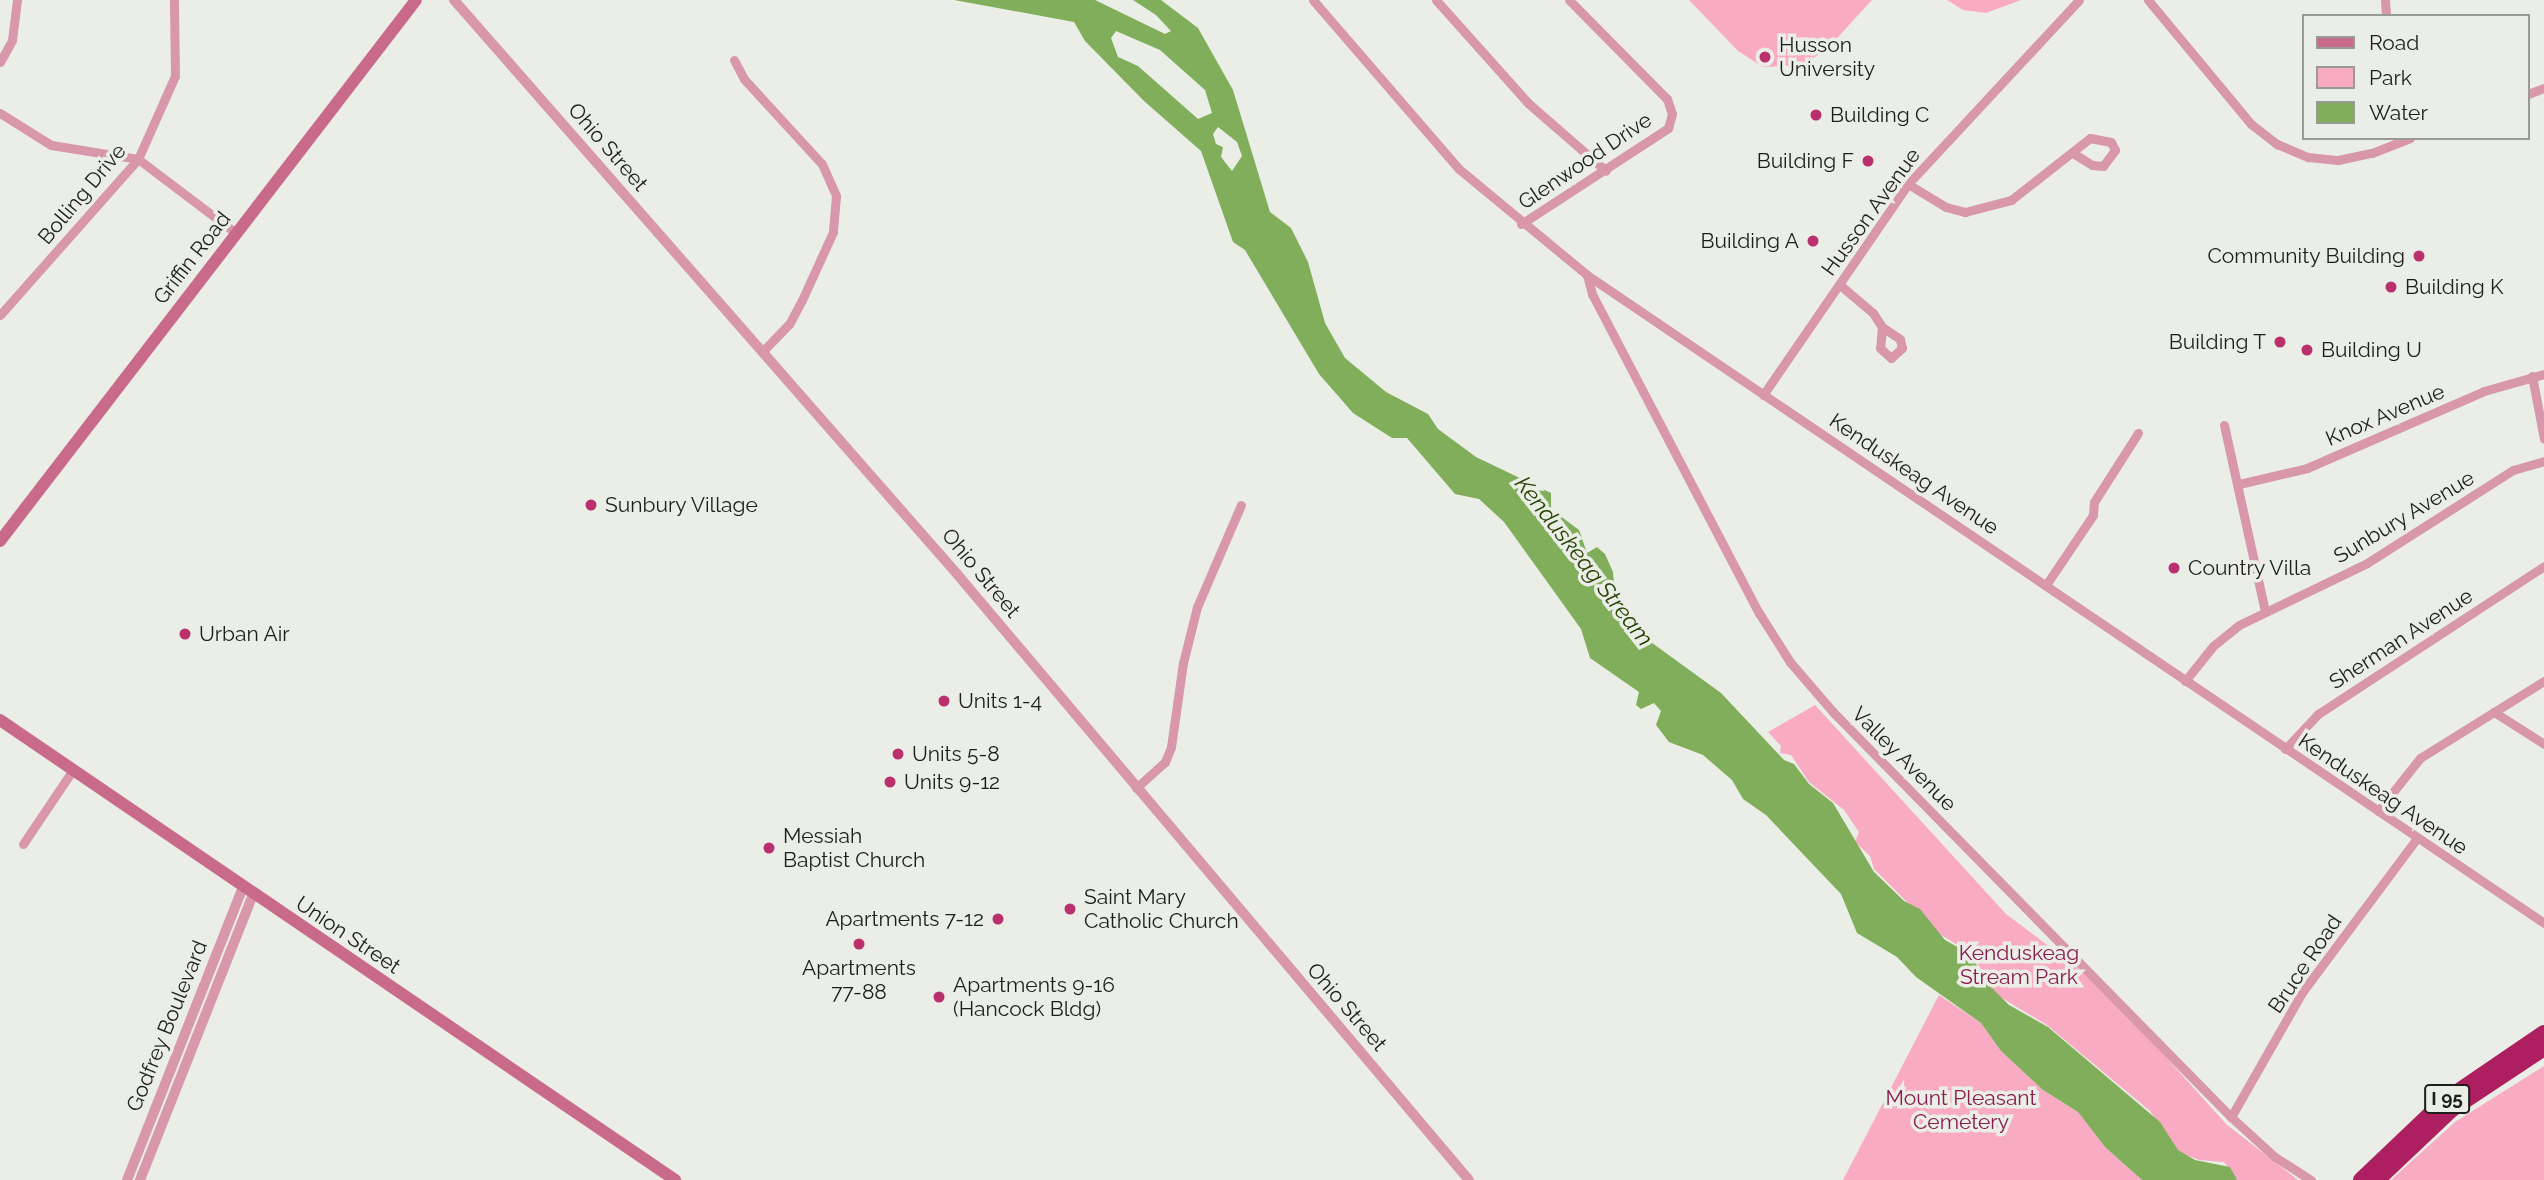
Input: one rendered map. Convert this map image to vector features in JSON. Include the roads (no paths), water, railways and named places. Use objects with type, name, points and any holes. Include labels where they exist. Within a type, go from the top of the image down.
[{"type":"highway","name":"I 95","points":[[2361,1180],[2444,1101],[2544,1033]]},
{"type":"highway","name":"I 95","points":[[2376,1180],[2452,1109],[2544,1048]]},
{"type":"main road","name":"Griffin Road","points":[[2,534],[416,0]]},
{"type":"main road","name":"Union Street","points":[[0,720],[675,1180]]},
{"type":"street","points":[[0,62],[12,40],[17,0]]},
{"type":"street","name":"Bolling Drive","points":[[0,314],[138,159],[175,76],[174,0]]},
{"type":"street","name":"Ohio Street","points":[[454,0],[764,350],[1469,1180]]},
{"type":"street","name":"Kenduskeag Avenue","points":[[1312,0],[1434,143],[1521,224],[1587,275],[2544,923]]},
{"type":"street","points":[[1436,0],[1528,103],[1605,171]]},
{"type":"street","name":"Glenwood Drive","points":[[1521,224],[1668,128],[1672,114],[1667,99],[1569,0]]},
{"type":"street","name":"Husson Avenue","points":[[1763,395],[1908,184],[2079,0]]},
{"type":"street","points":[[2148,0],[2251,124],[2277,144],[2323,160],[2355,158],[2391,142]]},
{"type":"street","points":[[734,60],[744,79],[822,164],[836,196],[833,232],[798,308],[764,350]]},
{"type":"street","points":[[0,113],[51,145],[138,159],[236,233]]},
{"type":"street","points":[[1908,184],[1946,207],[1965,212],[2011,200],[2073,153]]},
{"type":"street","name":"Valley Avenue","points":[[1587,275],[1592,294],[1767,627],[1790,662],[1833,712],[2231,1117],[2275,1157],[2311,1180]]},
{"type":"street","points":[[1840,285],[1873,313],[1882,327]]},
{"type":"street","name":"Knox Avenue","points":[[2239,484],[2307,468],[2484,391],[2544,374]]},
{"type":"street","points":[[2532,376],[2544,439]]},
{"type":"street","points":[[2224,425],[2265,611]]},
{"type":"street","points":[[2046,585],[2093,515],[2094,502],[2138,433]]},
{"type":"street","name":"Sunbury Avenue","points":[[2185,681],[2220,640],[2265,611],[2367,563],[2513,470],[2544,461]]},
{"type":"street","points":[[1136,788],[1165,762],[1171,747],[1183,663],[1197,607],[1241,505]]},
{"type":"street","name":"Sherman Avenue","points":[[2285,749],[2318,714],[2544,566]]},
{"type":"street","points":[[2378,811],[2420,758],[2544,681]]},
{"type":"street","points":[[2494,712],[2544,744]]},
{"type":"street","points":[[23,844],[72,771]]},
{"type":"street","name":"Bruce Road","points":[[2231,1117],[2303,991],[2417,838]]},
{"type":"street","name":"Godfrey Boulevard","points":[[127,1180],[248,890]]},
{"type":"street","name":"Godfrey Boulevard","points":[[140,1180],[248,890]]},
{"type":"water","name":"Kenduskeag Stream","points":[[954,0],[1095,0],[1165,34],[1171,31],[1156,15],[1133,0],[1161,0],[1198,28],[1233,90],[1270,212],[1291,228],[1308,262],[1325,323],[1345,358],[1386,392],[1428,414],[1438,429],[1476,457],[1551,493],[1551,509],[1579,530],[1587,553],[1597,547],[1605,554],[1613,572],[1617,616],[1635,617],[1637,632],[1721,693],[1784,760],[1794,764],[1809,784],[1833,803],[1874,872],[1904,901],[1920,909],[1945,940],[1970,954],[1990,986],[2009,1005],[2048,1027],[2160,1122],[2178,1150],[2195,1160],[2230,1167],[2237,1180],[2142,1180],[2105,1147],[2078,1112],[2043,1090],[2001,1051],[1981,1023],[1916,977],[1897,957],[1857,933],[1841,894],[1766,815],[1743,799],[1732,780],[1703,755],[1669,742],[1656,725],[1661,711],[1654,703],[1641,709],[1636,705],[1639,692],[1590,658],[1581,629],[1504,522],[1479,499],[1455,494],[1407,438],[1392,438],[1353,413],[1319,374],[1245,250],[1233,242],[1201,151],[1144,101],[1085,41],[1074,22]],"holes":[[[1116,31],[1160,50],[1205,90],[1212,113],[1198,119],[1138,66],[1118,57],[1111,38]],[[1218,127],[1237,142],[1242,156],[1232,171],[1221,157],[1223,147],[1216,144],[1213,134]]]},
{"type":"place","name":"Husson University","points":[[1765,57]]},
{"type":"place","name":"Building C","points":[[1816,115]]},
{"type":"place","name":"Building F","points":[[1868,161]]},
{"type":"place","name":"Building A","points":[[1813,241]]},
{"type":"place","name":"Community Building","points":[[2419,256]]},
{"type":"place","name":"Building K","points":[[2391,287]]},
{"type":"place","name":"Building T","points":[[2280,342]]},
{"type":"place","name":"Building U","points":[[2307,350]]},
{"type":"place","name":"Sunbury Village","points":[[591,505]]},
{"type":"place","name":"Country Villa","points":[[2174,568]]},
{"type":"place","name":"Urban Air","points":[[185,634]]},
{"type":"place","name":"Units 1-4","points":[[944,701]]},
{"type":"place","name":"Units 5-8","points":[[898,754]]},
{"type":"place","name":"Units 9-12","points":[[890,782]]},
{"type":"place","name":"Messiah Baptist Church","points":[[769,848]]},
{"type":"place","name":"Saint Mary Catholic Church","points":[[1070,909]]},
{"type":"place","name":"Apartments 7-12","points":[[998,919]]},
{"type":"place","name":"Apartments 77-88","points":[[859,944]]},
{"type":"place","name":"Apartments 9-16 (Hancock Bldg)","points":[[939,997]]},
{"type":"park label","name":"Kenduskeag Stream Park","points":[[2019,965]]},
{"type":"park label","name":"Mount Pleasant Cemetery","points":[[1961,1110]]}]
